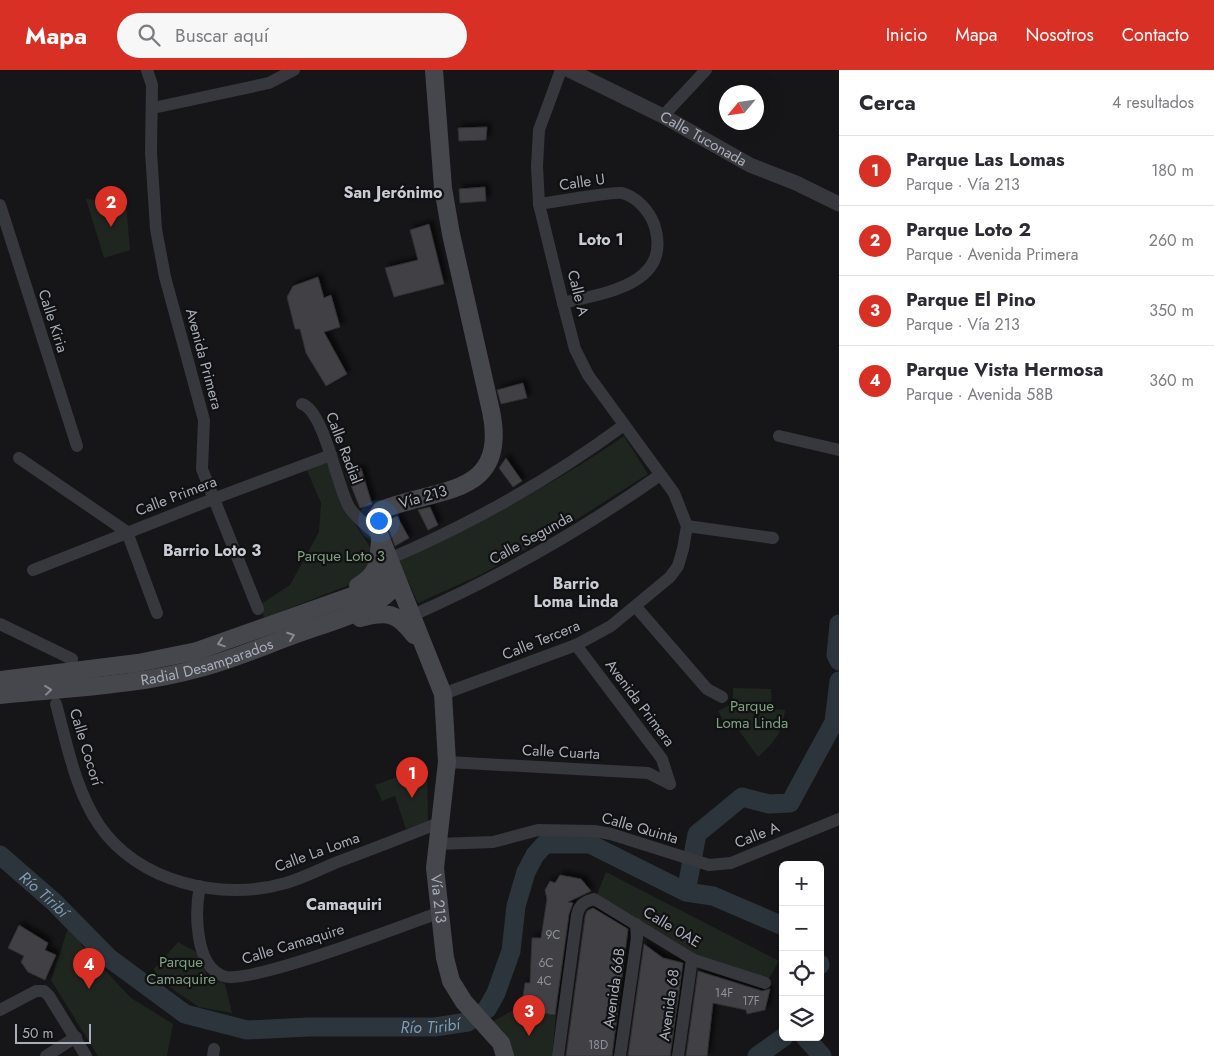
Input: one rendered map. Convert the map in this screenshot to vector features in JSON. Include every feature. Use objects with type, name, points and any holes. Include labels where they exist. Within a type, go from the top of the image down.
[{"type":"main road","name":"Vía 213","points":[[434,70],[443,188],[449,225],[491,409],[495,429],[495,447],[492,458],[484,471],[465,485],[381,510],[374,521],[443,694],[447,762],[435,868],[438,913],[445,958],[451,981],[464,1002],[501,1043],[504,1056]]},
{"type":"main road","points":[[328,614],[371,579],[376,570],[380,538]]},
{"type":"main road","name":"Radial Desamparados","points":[[0,680],[138,663],[197,651],[328,614],[376,603],[388,596],[394,571]]},
{"type":"main road","points":[[328,614],[347,621],[377,613],[394,611],[411,616]]},
{"type":"main road","points":[[377,613],[404,620],[427,653]]},
{"type":"main road","name":"Radial Desamparados","points":[[0,695],[143,680],[201,668],[328,614]]},
{"type":"street","name":"Avenida Primera","points":[[147,70],[152,85],[151,152],[156,229],[165,277],[204,420],[202,469],[212,499],[258,609]]},
{"type":"street","points":[[153,108],[269,83],[294,70]]},
{"type":"street","name":"Calle A","points":[[560,70],[539,130],[537,166],[539,204],[575,349],[588,375],[674,492],[687,526]]},
{"type":"street","name":"Calle Tuconada","points":[[569,70],[663,116],[750,165],[796,182],[839,204]]},
{"type":"street","points":[[663,116],[706,70]]},
{"type":"street","name":"Calle U","points":[[539,204],[622,193],[639,202],[651,217],[657,234],[656,250],[652,264],[645,274],[634,283],[622,288],[563,303]]},
{"type":"street","name":"Calle Kiria","points":[[0,205],[77,446]]},
{"type":"street","name":"Calle Radial","points":[[302,404],[312,411],[331,455],[350,508],[380,538]]},
{"type":"street","points":[[394,571],[460,527],[561,470],[624,425]]},
{"type":"street","points":[[779,436],[839,450]]},
{"type":"street","name":"Calle Primera","points":[[33,570],[212,499],[331,455]]},
{"type":"street","points":[[19,458],[127,532],[157,613]]},
{"type":"street","name":"Calle Segunda","points":[[411,616],[481,584],[540,553],[590,523],[660,475]]},
{"type":"street","name":"Calle Radial","points":[[350,508],[362,513],[381,510]]},
{"type":"street","points":[[687,526],[773,538]]},
{"type":"street","name":"Calle Tercera","points":[[443,694],[576,645],[611,626],[670,577],[678,566],[687,526]]},
{"type":"street","points":[[636,607],[707,689],[722,697]]},
{"type":"street","points":[[0,624],[72,659]]},
{"type":"street","name":"Avenida Primera","points":[[576,645],[662,759],[670,784]]},
{"type":"street","name":"Calle Cocorí","points":[[56,704],[77,780],[86,802],[104,831],[127,855],[150,870],[169,879],[200,886]]},
{"type":"street","name":"Calle Cuarta","points":[[447,762],[648,773],[670,784]]},
{"type":"street","name":"Calle A","points":[[684,858],[709,865],[731,863],[839,820]]},
{"type":"street","name":"Calle La Loma","points":[[200,886],[254,888],[285,883],[441,822]]},
{"type":"street","name":"Calle Quinta","points":[[438,844],[493,842],[538,830],[594,831],[612,834],[684,858]]},
{"type":"street","name":"Calle Camaquire","points":[[200,886],[196,904],[199,941],[212,970],[223,976],[234,978],[269,972],[438,913]]},
{"type":"street","name":"Calle 0AE","points":[[558,1056],[579,908],[594,898],[692,959],[765,983]]},
{"type":"street","name":"Avenida 66B","points":[[620,1056],[637,938],[636,924]]},
{"type":"street","name":"Avenida 68","points":[[678,1056],[692,959]]},
{"type":"street","points":[[0,1010],[36,992],[44,991],[50,996],[86,1056]]},
{"type":"street","points":[[46,1056],[76,1037]]},
{"type":"green space","points":[[86,199],[126,203],[130,250],[104,258]]},
{"type":"green space","points":[[624,436],[648,474],[568,525],[482,574],[418,603],[399,561],[486,518],[542,487]]},
{"type":"green space","name":"Parque Loto 3","points":[[326,461],[348,513],[375,555],[362,580],[264,618],[261,604],[290,585],[319,532],[321,503],[306,468]]},
{"type":"green space","name":"Parque Loma Linda","points":[[733,688],[771,689],[772,709],[785,710],[780,731],[769,747],[758,757],[735,725],[728,731],[718,711],[733,703]]},
{"type":"green space","points":[[427,766],[428,821],[406,829],[395,796],[382,801],[375,785]]},
{"type":"green space","points":[[606,872],[779,961],[768,980],[695,956],[596,897]]},
{"type":"green space","points":[[69,925],[83,947],[131,998],[173,1024],[167,1056],[98,1056],[51,980]]},
{"type":"green space","name":"Parque Camaquire","points":[[178,942],[196,952],[208,977],[225,984],[232,1013],[199,1007],[158,979],[154,969]]},
{"type":"green space","points":[[515,1009],[556,1016],[552,1056],[508,1056],[503,1031],[492,1022]]},
{"type":"building","points":[[487,127],[486,140],[459,141],[458,128]]},
{"type":"building","points":[[485,187],[486,201],[460,203],[459,189]]},
{"type":"building","points":[[429,224],[444,284],[394,297],[385,268],[418,260],[410,230]]},
{"type":"building","points":[[318,277],[324,298],[331,295],[340,327],[324,332],[347,374],[326,386],[306,353],[300,329],[295,329],[287,297],[293,286]]},
{"type":"building","points":[[523,383],[527,398],[501,404],[497,390]]},
{"type":"building","points":[[506,458],[522,481],[513,487],[499,468]]},
{"type":"building","points":[[361,468],[372,504],[360,508],[346,473]]},
{"type":"building","points":[[430,507],[438,525],[428,530],[418,510]]},
{"type":"building","points":[[397,516],[409,538],[395,546],[386,522]]},
{"type":"building","points":[[560,875],[581,879],[591,891],[568,902],[573,903],[569,914],[555,1015],[521,1010],[525,983],[530,983],[532,938],[541,938],[547,899],[545,890],[550,881],[555,883]]},
{"type":"building","points":[[593,908],[628,929],[612,1056],[566,1056],[585,917],[587,911]]},
{"type":"building","points":[[19,925],[48,943],[45,950],[56,955],[45,980],[28,972],[21,962],[24,956],[8,948]]},
{"type":"building","points":[[644,944],[663,958],[683,963],[670,1056],[628,1056]]},
{"type":"building","points":[[698,971],[762,991],[770,989],[765,1010],[747,1014],[746,1010],[713,1003],[707,1056],[686,1056]]},
{"type":"waterway","points":[[839,624],[836,655],[839,661]]},
{"type":"waterway","points":[[686,892],[697,834],[742,797],[769,804],[790,803],[834,722],[839,681]]},
{"type":"waterway","name":"Río Tiribí","points":[[0,855],[54,902],[109,958],[185,1014],[247,1030],[308,1027],[435,1027],[468,1022],[487,1009],[496,993],[511,951],[516,906],[526,872],[535,855],[545,844],[590,844],[686,892],[713,896],[779,924]]},
{"type":"waterway","name":"Río Tiribí","points":[[757,1056],[779,1041]]},
{"type":"waterway","points":[[809,1041],[822,1056]]},
{"type":"place","name":"Parque Loto 2","points":[[111,227]]},
{"type":"place","name":"Parque Las Lomas","points":[[412,798]]},
{"type":"place","name":"Parque Vista Hermosa","points":[[89,989]]},
{"type":"place","name":"Parque El Pino","points":[[529,1036]]},
{"type":"district","name":"San Jerónimo","points":[[393,192]]},
{"type":"district","name":"Loto 1","points":[[601,239]]},
{"type":"district","name":"Barrio Loto 3","points":[[212,550]]},
{"type":"district","name":"Barrio Loma Linda","points":[[576,592]]},
{"type":"district","name":"Camaquiri","points":[[344,904]]}]
